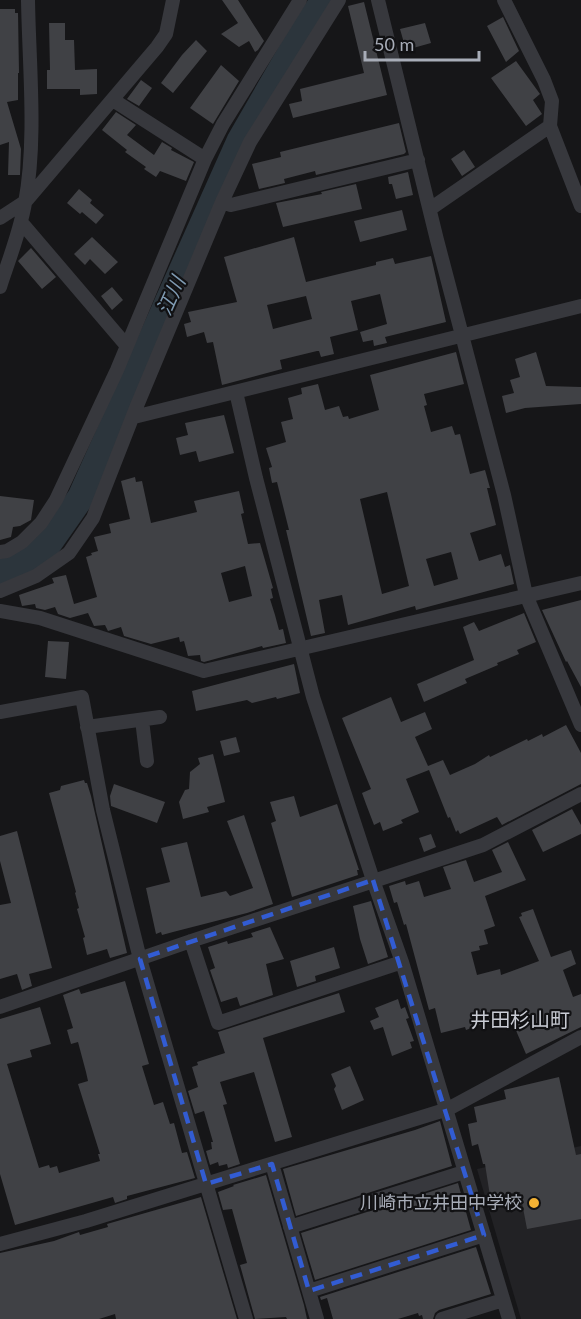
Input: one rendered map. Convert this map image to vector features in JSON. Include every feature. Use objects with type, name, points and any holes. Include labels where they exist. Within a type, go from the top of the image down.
[{"type":"street","points":[[0,287],[21,222],[29,179],[31,130],[28,0]]},
{"type":"street","points":[[0,218],[26,201],[166,34],[173,0]]},
{"type":"street","points":[[0,552],[22,542],[56,501],[117,370],[205,159],[223,124],[300,0]]},
{"type":"street","points":[[0,591],[36,576],[69,553],[93,518],[222,201],[250,142],[339,0]]},
{"type":"street","points":[[378,0],[504,495],[526,595],[581,725]]},
{"type":"street","points":[[504,0],[552,101],[550,126],[581,206]]},
{"type":"street","points":[[113,100],[205,159]]},
{"type":"street","points":[[430,209],[550,126]]},
{"type":"street","points":[[222,201],[231,206],[418,160]]},
{"type":"street","points":[[21,222],[126,345]]},
{"type":"street","points":[[134,417],[581,306]]},
{"type":"street","points":[[236,392],[299,649],[328,746],[402,962],[448,1109],[509,1319]]},
{"type":"street","points":[[0,611],[51,621],[204,671],[581,582]]},
{"type":"street","points":[[0,712],[82,697],[103,810],[140,959],[246,1319]]},
{"type":"street","points":[[87,727],[160,717]]},
{"type":"street","points":[[142,720],[147,761]]},
{"type":"street","points":[[0,1007],[191,941],[483,845],[581,794]]},
{"type":"street","points":[[191,941],[218,1023],[402,962]]},
{"type":"street","points":[[0,1244],[86,1221],[448,1109],[581,1037]]},
{"type":"street","points":[[272,1164],[317,1319]]},
{"type":"street","points":[[290,1227],[465,1172]]},
{"type":"street","points":[[309,1291],[484,1235]]},
{"type":"street","points":[[442,1319],[503,1300]]},
{"type":"highlighted area","points":[[373,880],[484,1235],[309,1291],[272,1164],[206,1184],[140,959]]},
{"type":"shaded area","name":"川崎市立井田中学校","points":[[581,1146],[581,1319],[521,1319],[477,1169]]},
{"type":"building","points":[[222,0],[238,0],[264,41],[258,50],[255,52],[249,41],[239,47],[221,34],[238,23]]},
{"type":"building","points":[[364,2],[387,95],[293,118],[289,104],[302,101],[300,89],[364,73],[348,6]]},
{"type":"building","points":[[0,9],[15,9],[15,13],[18,13],[18,100],[7,102],[21,149],[20,175],[8,175],[9,142],[0,145]]},
{"type":"building","points":[[503,17],[519,51],[506,62],[487,26]]},
{"type":"building","points":[[49,23],[65,23],[65,40],[74,40],[75,70],[97,69],[97,94],[80,95],[80,89],[47,89],[47,70],[50,70]]},
{"type":"building","points":[[425,23],[431,43],[406,50],[400,29]]},
{"type":"building","points":[[196,40],[207,51],[173,93],[161,83]]},
{"type":"building","points":[[516,61],[540,94],[533,100],[542,114],[526,126],[491,78]]},
{"type":"building","points":[[221,65],[239,81],[213,124],[190,108]]},
{"type":"building","points":[[141,80],[152,88],[139,106],[127,99]]},
{"type":"building","points":[[116,112],[136,125],[127,135],[154,155],[162,142],[172,148],[171,150],[194,162],[186,181],[160,171],[156,177],[144,169],[146,167],[125,152],[127,150],[102,130]]},
{"type":"building","points":[[399,123],[406,152],[404,154],[316,175],[315,171],[284,179],[285,183],[259,189],[252,164],[281,157],[280,152]]},
{"type":"building","points":[[464,150],[475,167],[462,176],[451,159]]},
{"type":"building","points":[[408,172],[413,195],[396,199],[388,177]]},
{"type":"building","points":[[356,184],[362,209],[283,227],[276,203],[322,194],[321,192]]},
{"type":"building","points":[[79,189],[104,215],[96,224],[67,203]]},
{"type":"building","points":[[402,210],[407,230],[360,242],[354,221]]},
{"type":"building","points":[[92,237],[118,262],[105,274],[90,259],[85,265],[74,254]]},
{"type":"building","points":[[294,237],[306,282],[376,265],[376,262],[393,258],[395,264],[431,256],[446,322],[385,337],[387,343],[374,346],[373,340],[363,342],[360,332],[387,324],[380,294],[351,301],[358,330],[330,337],[334,354],[321,357],[317,351],[280,360],[282,369],[222,385],[213,342],[207,343],[204,332],[187,337],[184,324],[191,322],[188,312],[237,302],[224,257]],"holes":[[[306,296],[312,319],[273,329],[267,305]]]},
{"type":"building","points":[[31,248],[56,277],[42,289],[18,261]]},
{"type":"building","points":[[112,287],[123,300],[112,310],[101,296]]},
{"type":"building","points":[[456,352],[464,384],[424,394],[427,405],[424,406],[431,432],[452,426],[455,435],[460,434],[470,474],[485,470],[496,525],[470,533],[479,561],[501,554],[505,567],[510,565],[514,584],[416,610],[415,606],[348,625],[342,595],[319,600],[325,633],[311,636],[286,530],[289,530],[277,482],[272,483],[269,468],[272,467],[266,448],[286,442],[281,422],[293,419],[288,398],[302,394],[301,388],[318,384],[325,410],[339,406],[343,417],[348,416],[349,419],[379,410],[370,375]],"holes":[[[387,492],[409,586],[382,594],[360,499]],[[451,552],[458,579],[434,586],[426,559]]]},
{"type":"building","points":[[536,352],[546,386],[581,387],[581,404],[525,408],[506,413],[502,396],[514,393],[510,380],[520,377],[515,359]]},
{"type":"building","points":[[224,415],[234,453],[199,462],[196,451],[180,455],[176,438],[188,435],[185,423]]},
{"type":"building","points":[[135,477],[136,482],[142,481],[151,523],[197,512],[194,501],[239,491],[244,513],[241,514],[248,544],[260,543],[273,588],[271,589],[273,598],[270,599],[279,630],[283,629],[286,643],[263,648],[262,646],[204,662],[201,661],[200,655],[188,656],[184,641],[180,642],[179,637],[151,644],[124,636],[121,627],[108,631],[105,625],[94,626],[88,613],[70,618],[58,614],[55,607],[45,610],[36,608],[35,604],[22,606],[19,595],[54,583],[52,578],[66,575],[74,604],[97,597],[86,557],[98,551],[94,537],[111,533],[109,524],[130,519],[121,481]],"holes":[[[245,566],[252,596],[229,602],[221,573]]]},
{"type":"building","points":[[0,496],[34,500],[31,520],[13,527],[11,537],[0,540]]},
{"type":"building","points":[[581,600],[581,687],[566,662],[542,610]]},
{"type":"building","points":[[524,613],[536,642],[517,650],[519,654],[497,663],[498,665],[465,679],[467,683],[424,702],[417,684],[474,660],[463,627],[474,622],[479,631]]},
{"type":"building","points":[[48,641],[69,642],[66,679],[45,677]]},
{"type":"building","points":[[294,664],[300,693],[252,703],[247,700],[196,711],[192,691]]},
{"type":"building","points":[[391,697],[401,722],[425,712],[432,729],[415,737],[428,766],[443,760],[450,775],[489,755],[490,757],[542,734],[543,737],[566,725],[581,753],[581,784],[502,825],[497,817],[460,834],[458,830],[456,832],[450,817],[448,818],[429,770],[406,779],[419,812],[401,820],[403,823],[383,831],[380,822],[374,825],[362,793],[371,789],[342,718]]},
{"type":"building","points":[[236,737],[240,752],[224,756],[220,741]]},
{"type":"building","points":[[213,754],[225,802],[207,807],[209,812],[183,819],[179,802],[185,790],[189,789],[190,772],[200,764],[198,758]]},
{"type":"building","points":[[84,780],[91,796],[127,953],[110,958],[107,949],[87,955],[83,938],[85,937],[77,909],[79,908],[76,892],[49,793],[60,790],[61,786]]},
{"type":"building","points":[[114,784],[165,802],[157,823],[111,806],[110,796]]},
{"type":"building","points":[[294,796],[300,817],[337,804],[359,870],[357,870],[358,875],[292,897],[271,823],[276,821],[270,802]]},
{"type":"building","points":[[572,809],[581,825],[581,834],[543,852],[532,830]]},
{"type":"building","points":[[244,815],[273,904],[162,935],[161,932],[156,934],[146,888],[170,882],[161,848],[187,842],[201,897],[226,891],[230,896],[253,888],[227,821]]},
{"type":"building","points":[[17,831],[52,968],[29,974],[32,986],[22,990],[17,974],[0,979],[0,905],[11,903],[0,861],[0,836]]},
{"type":"building","points":[[431,834],[436,847],[424,852],[419,838]]},
{"type":"building","points":[[508,842],[526,880],[485,896],[495,926],[484,930],[488,944],[479,946],[480,950],[471,952],[477,975],[500,969],[501,975],[539,961],[519,917],[522,916],[521,913],[533,909],[551,957],[571,950],[576,964],[563,970],[573,997],[581,994],[581,1027],[526,1054],[509,1014],[466,1030],[465,1027],[441,1033],[435,1008],[429,1010],[406,924],[404,925],[397,902],[394,903],[389,886],[405,881],[406,885],[419,881],[424,897],[451,889],[443,867],[466,860],[474,882],[502,872],[492,850]]},
{"type":"building","points":[[371,901],[388,957],[368,964],[353,906]]},
{"type":"building","points":[[270,927],[284,959],[266,964],[273,995],[240,1006],[237,997],[221,1002],[210,970],[215,968],[208,947],[253,937],[251,933]]},
{"type":"building","points":[[334,947],[340,968],[315,976],[316,981],[297,987],[290,961]]},
{"type":"building","points":[[125,981],[149,1064],[142,1066],[154,1105],[163,1102],[170,1124],[174,1123],[182,1153],[187,1152],[195,1178],[127,1196],[127,1199],[115,1203],[113,1197],[15,1225],[0,1174],[0,1019],[40,1007],[51,1044],[30,1050],[32,1057],[7,1064],[39,1168],[49,1165],[50,1168],[57,1166],[59,1173],[100,1161],[98,1154],[100,1154],[78,1084],[88,1081],[86,1072],[78,1042],[71,1044],[67,1030],[73,1028],[63,995],[79,989],[81,994]]},
{"type":"building","points":[[339,993],[345,1012],[263,1038],[292,1137],[275,1142],[254,1072],[220,1082],[227,1104],[223,1105],[240,1164],[228,1168],[227,1164],[219,1166],[218,1162],[210,1165],[206,1151],[212,1149],[211,1142],[213,1142],[204,1111],[195,1114],[188,1091],[198,1087],[192,1067],[198,1065],[197,1062],[225,1053],[218,1032]]},
{"type":"building","points":[[398,999],[401,1009],[405,1007],[409,1018],[406,1019],[414,1041],[410,1042],[412,1048],[392,1056],[383,1027],[374,1030],[370,1021],[379,1017],[375,1008]]},
{"type":"building","points":[[350,1066],[364,1100],[342,1110],[331,1074]]},
{"type":"building","points":[[559,1077],[576,1155],[581,1154],[581,1219],[527,1229],[520,1192],[490,1196],[485,1164],[483,1164],[478,1144],[472,1146],[468,1124],[477,1122],[474,1107],[506,1099],[504,1090]]},
{"type":"building","points":[[440,1121],[452,1166],[296,1216],[283,1169]]},
{"type":"building","points":[[266,1175],[307,1319],[287,1319],[286,1317],[255,1319],[240,1265],[247,1263],[232,1209],[223,1210],[218,1192]]},
{"type":"building","points":[[458,1183],[471,1230],[315,1280],[301,1233]]},
{"type":"building","points":[[201,1197],[237,1319],[116,1319],[115,1314],[99,1319],[0,1319],[0,1253],[54,1241],[79,1232],[80,1235],[108,1227],[107,1224]]},
{"type":"building","points":[[476,1247],[491,1294],[439,1310],[433,1319],[423,1319],[418,1313],[398,1319],[333,1319],[327,1298],[321,1300],[320,1297]]},
{"type":"waterway","name":"江川","points":[[0,571],[22,562],[46,547],[81,497],[240,141],[301,35],[324,0]]},
{"type":"place","name":"川崎市立井田中学校","points":[[534,1203]]},
{"type":"district","name":"井田杉山町","points":[[520,1020]]}]
